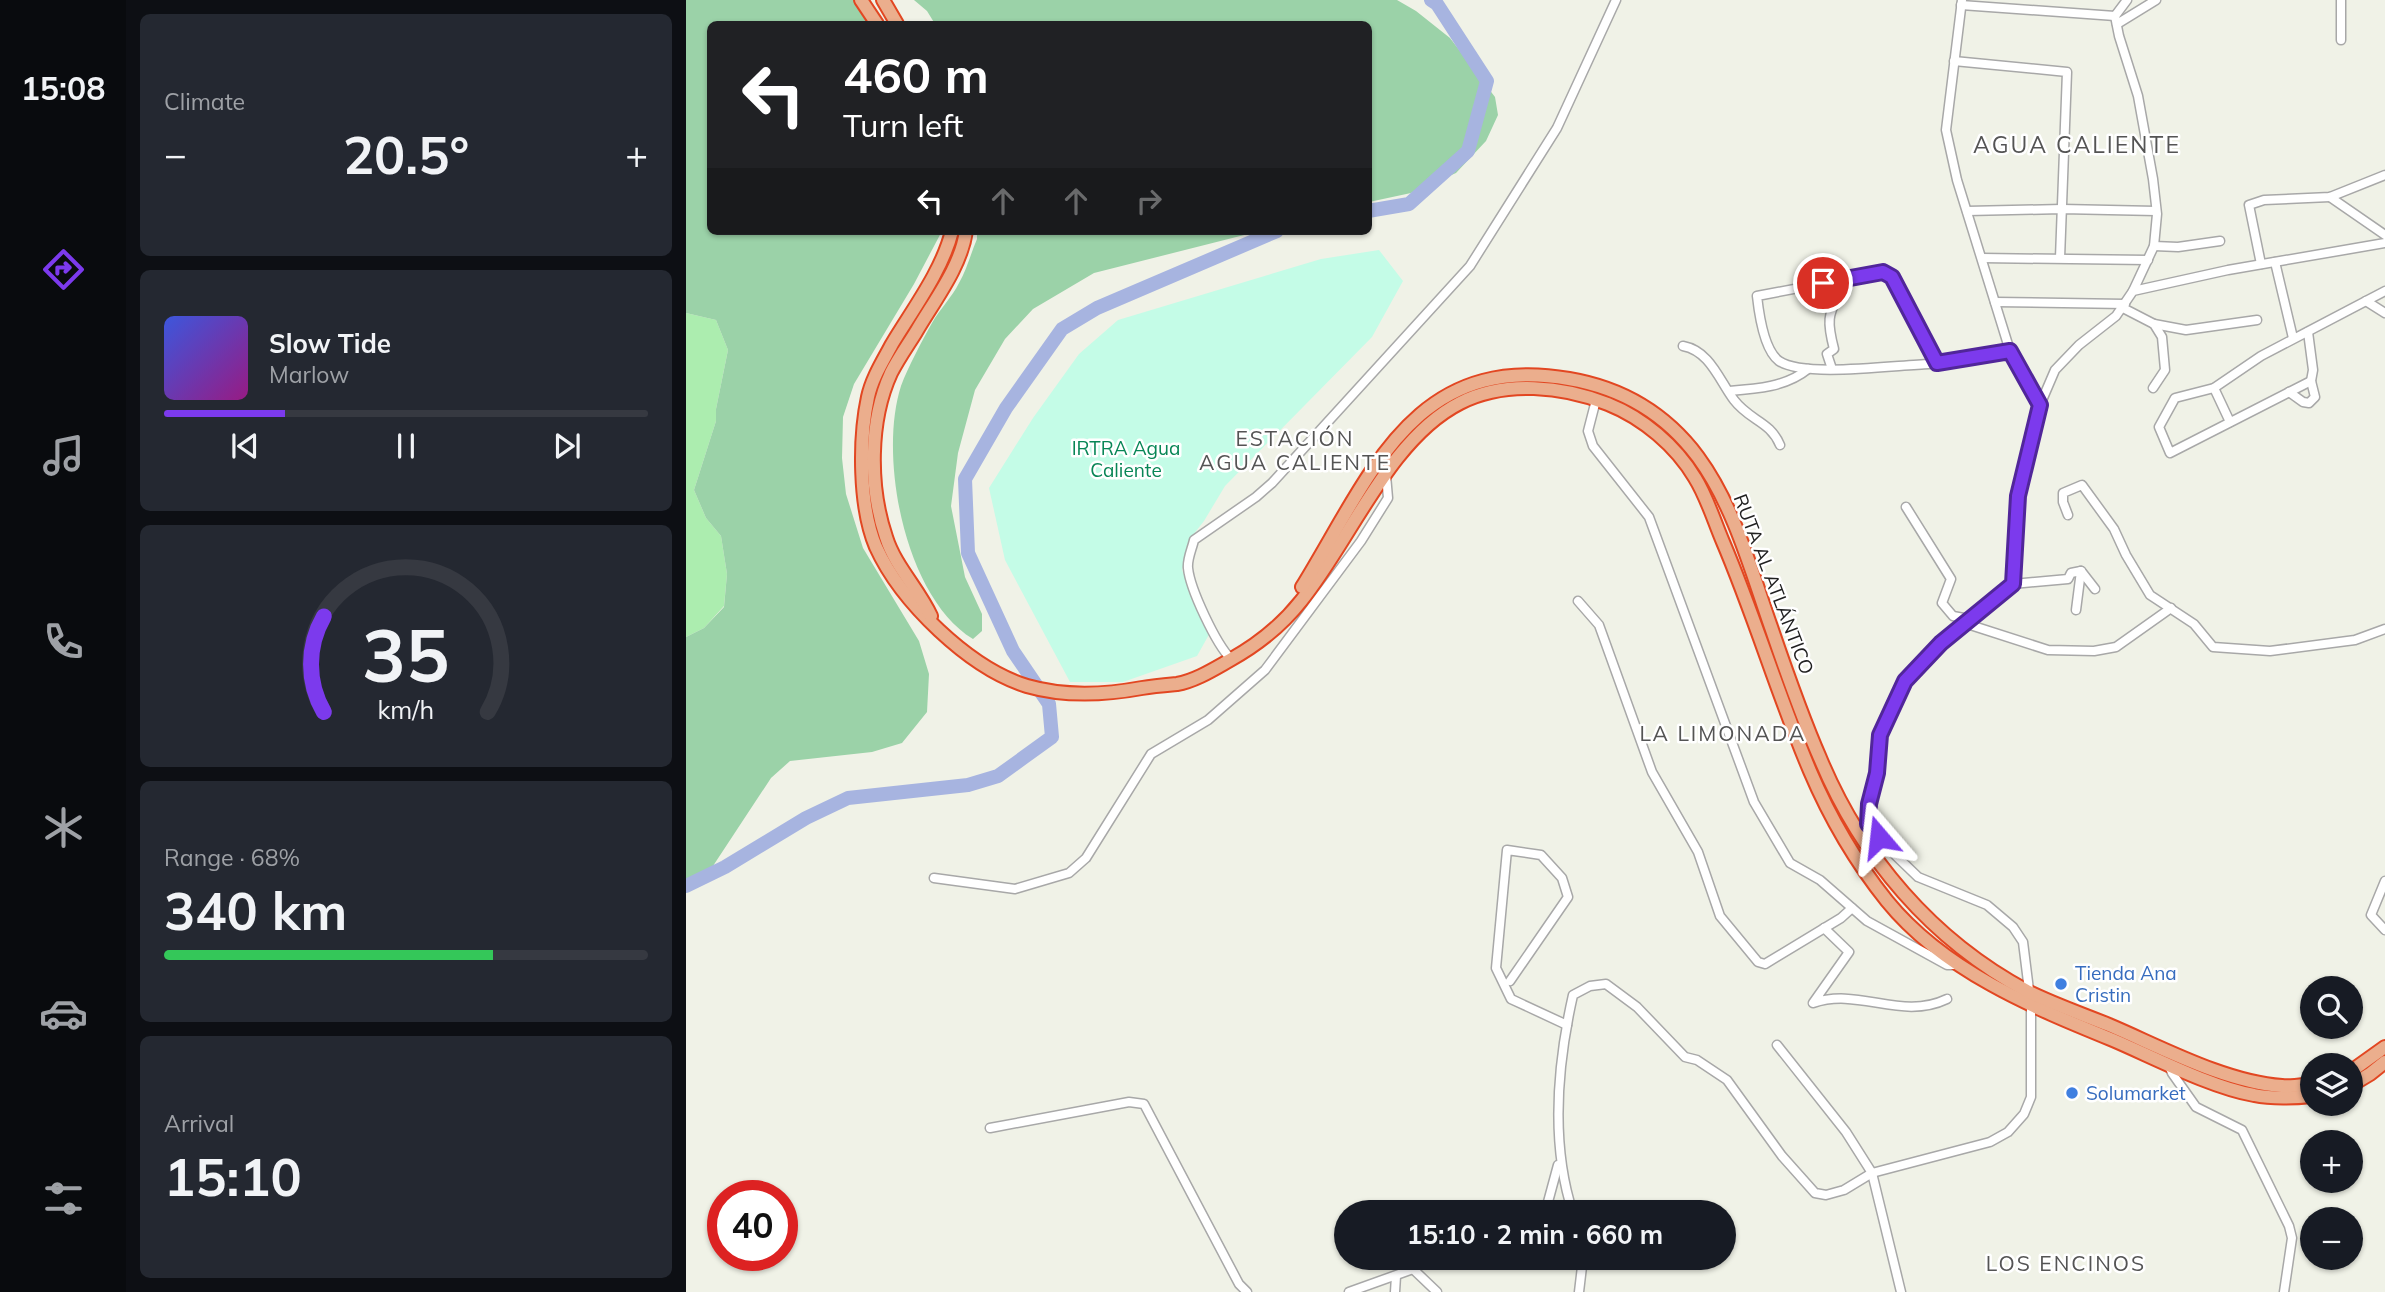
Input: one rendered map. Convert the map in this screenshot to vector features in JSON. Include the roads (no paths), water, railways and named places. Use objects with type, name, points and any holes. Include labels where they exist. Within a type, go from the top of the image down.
[{"type":"highway","points":[[861,0],[875,21]]},
{"type":"highway","points":[[883,0],[896,21]]},
{"type":"highway","name":"RUTA AL ATLÁNTICO","points":[[950,235],[932,277],[878,369],[868,396],[863,459],[867,514],[875,544],[900,585],[936,626],[978,661],[1022,685],[1051,692],[1084,695],[1181,683],[1279,626],[1303,599],[1406,449],[1428,426],[1458,404],[1484,394],[1544,388],[1596,400],[1613,406],[1648,426],[1680,456],[1697,481],[1744,591],[1809,768],[1846,845],[1891,906],[1925,938],[1961,965],[2031,1006],[2250,1095],[2280,1099],[2300,1097]]},
{"type":"highway","name":"RUTA AL ATLÁNTICO","points":[[936,626],[886,537],[878,498],[874,457],[883,396],[891,373],[948,277],[966,235]]},
{"type":"highway","name":"RUTA AL ATLÁNTICO","points":[[1229,657],[1276,618],[1300,591],[1352,503],[1388,449],[1405,427],[1428,407],[1473,383],[1505,376],[1543,374],[1609,389],[1656,414],[1699,458],[1725,503],[1820,761],[1863,838],[1899,888],[1927,919],[1982,964],[2029,992],[2214,1069],[2249,1080],[2283,1086],[2300,1085]]},
{"type":"highway","points":[[2363,1063],[2385,1047]]},
{"type":"highway","points":[[2363,1077],[2385,1062]]},
{"type":"street","points":[[1229,657],[1191,583],[1188,564],[1194,540],[1272,483],[1470,267],[1557,128],[1616,0]]},
{"type":"street","points":[[2013,584],[2018,496],[2040,405],[2055,370],[2124,306],[2154,246],[2157,211],[2154,179],[2138,96],[2116,20],[2127,0]]},
{"type":"street","points":[[2040,405],[2010,351],[1957,180],[1946,130],[1962,3],[2116,20],[2156,0]]},
{"type":"street","points":[[2341,0],[2341,40]]},
{"type":"street","points":[[1954,61],[2067,72],[2060,258]]},
{"type":"street","points":[[2261,264],[2249,205],[2264,200],[2330,197],[2385,174]]},
{"type":"street","points":[[2330,197],[2385,235]]},
{"type":"street","points":[[1967,211],[2157,211]]},
{"type":"street","points":[[2154,246],[2178,247],[2220,241]]},
{"type":"street","points":[[2133,290],[2385,243]]},
{"type":"street","points":[[1982,258],[2148,260]]},
{"type":"street","points":[[2276,262],[2293,338]]},
{"type":"street","points":[[1937,363],[1892,277],[1883,272],[1756,296],[1762,330],[1777,360],[1796,369],[1937,363],[2010,351]]},
{"type":"street","points":[[1832,369],[1827,354],[1834,349],[1828,327],[1830,312],[1845,279]]},
{"type":"street","points":[[2311,381],[2170,453],[2159,427],[2175,398],[2214,388],[2261,356],[2385,291]]},
{"type":"street","points":[[2366,301],[2385,313]]},
{"type":"street","points":[[1995,302],[2124,306],[2154,324],[2186,330],[2258,320]]},
{"type":"street","points":[[2153,388],[2165,370],[2162,337],[2154,324]]},
{"type":"street","points":[[2289,392],[2303,402],[2309,403],[2315,397],[2311,381],[2314,370],[2308,332]]},
{"type":"street","points":[[1683,346],[1695,348],[1710,362],[1734,400],[1752,418],[1775,432],[1780,445]]},
{"type":"street","points":[[1729,391],[1776,386],[1785,380],[1798,377],[1808,369]]},
{"type":"street","points":[[2214,388],[2230,422]]},
{"type":"street","points":[[1596,400],[1588,431],[1594,446],[1648,517],[1754,802],[1790,863],[1819,880],[1867,921],[1947,965],[1961,965]]},
{"type":"street","points":[[934,878],[1015,889],[1069,873],[1086,858],[1151,754],[1208,720],[1265,670],[1361,541],[1388,498],[1387,475]]},
{"type":"street","points":[[2068,515],[2063,493],[2082,485],[2114,529],[2150,595],[2194,624],[2213,647],[2270,651],[2355,640],[2385,628]]},
{"type":"street","points":[[1906,507],[1951,579],[1942,603],[1953,616],[1966,621],[2048,650],[2094,651],[2116,647],[2171,608]]},
{"type":"street","points":[[1569,1200],[1564,1186],[1557,1131],[1567,1025],[1573,995],[1590,986],[1606,985],[1637,1007],[1685,1057],[1697,1060],[1727,1080],[1782,1156],[1815,1193],[1826,1195],[1844,1190],[1872,1173],[1990,1142],[2008,1132],[2024,1114],[2031,1097],[2031,1006],[2023,942],[2013,927],[1987,905],[1918,877],[1889,850],[1868,824],[1869,804],[1877,773],[1880,735],[1905,681],[1923,658],[2013,584],[2068,579],[2071,573],[2081,571]]},
{"type":"street","points":[[2081,571],[2095,589]]},
{"type":"street","points":[[2076,610],[2081,571]]},
{"type":"street","points":[[1578,601],[1599,625],[1652,772],[1698,852],[1720,916],[1758,962],[1765,964],[1841,918],[1852,908]]},
{"type":"street","points":[[1510,981],[1568,897],[1562,878],[1541,855],[1507,850],[1496,968],[1511,999],[1567,1025]]},
{"type":"street","points":[[2385,881],[2371,915],[2385,930]]},
{"type":"street","points":[[1825,928],[1849,952],[1813,1003],[1830,998],[1917,1008],[1932,1006],[1947,999]]},
{"type":"street","points":[[1777,1045],[1846,1132],[1872,1173],[1901,1292]]},
{"type":"street","points":[[2168,1063],[2196,1107],[2242,1130],[2289,1226],[2292,1238],[2284,1292]]},
{"type":"street","points":[[990,1128],[1129,1102],[1144,1104],[1239,1284],[1247,1292]]},
{"type":"street","points":[[1549,1200],[1560,1158]]},
{"type":"street","points":[[1349,1292],[1411,1270]]},
{"type":"street","points":[[1414,1270],[1437,1292]]},
{"type":"street","points":[[1579,1292],[1582,1270]]},
{"type":"street","points":[[1395,1292],[1396,1276]]},
{"type":"waterway","points":[[1372,210],[1409,204],[1468,151],[1487,81],[1437,4],[1431,0]]},
{"type":"waterway","points":[[686,886],[725,867],[806,818],[848,798],[968,785],[998,776],[1052,737],[1049,704],[1013,651],[968,553],[965,479],[1006,408],[1062,329],[1097,308],[1268,235]]},
{"type":"place","name":"Tienda Ana Cristin","points":[[2061,984]]},
{"type":"place","name":"Solumarket","points":[[2072,1093]]},
{"type":"district","name":"AGUA CALIENTE","points":[[2077,144]]},
{"type":"district","name":"ESTACIÓN AGUA CALIENTE","points":[[1295,450]]},
{"type":"district","name":"LA LIMONADA","points":[[1723,733]]},
{"type":"district","name":"LOS ENCINOS","points":[[2066,1263]]},
{"type":"park label","name":"IRTRA Agua Caliente","points":[[1126,459]]}]
